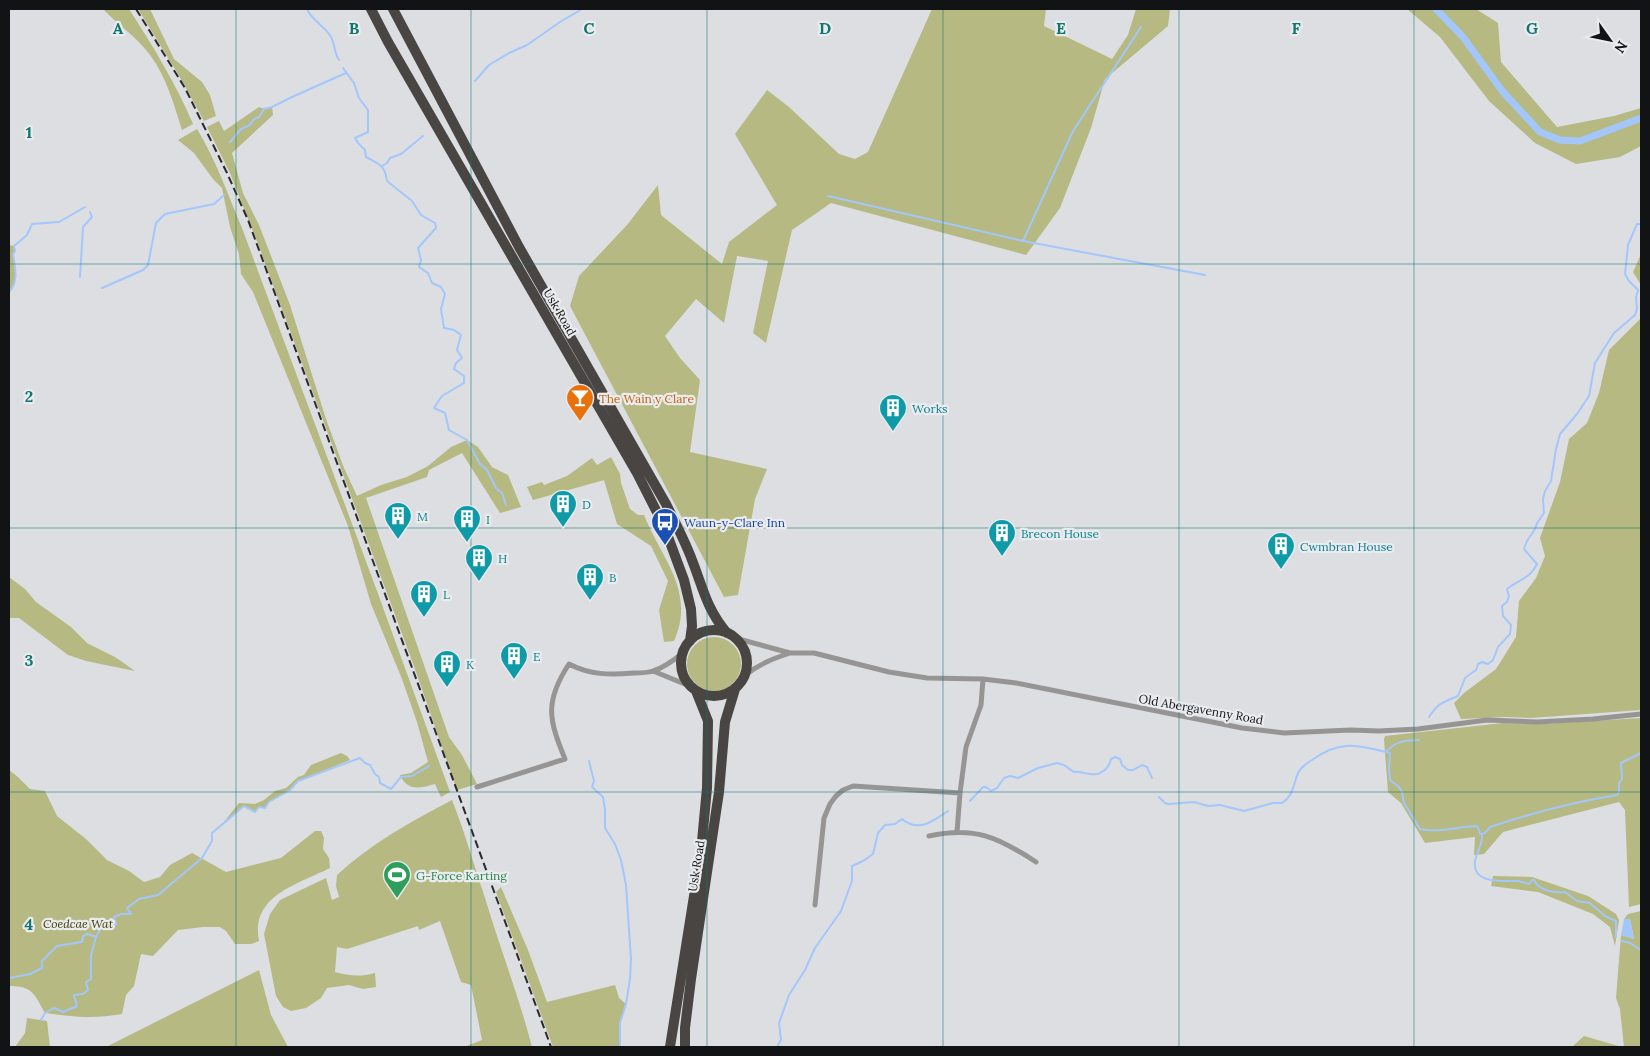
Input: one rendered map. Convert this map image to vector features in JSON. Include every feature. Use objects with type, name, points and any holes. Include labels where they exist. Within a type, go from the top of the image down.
[{"type":"highway","name":"Usk Road","points":[[371,9],[388,42],[655,507],[673,550],[689,598],[692,616],[690,641]]},
{"type":"highway","name":"Usk Road","points":[[393,9],[519,247],[666,504],[685,542],[710,609],[718,623],[731,635]]},
{"type":"highway","points":[[716,631],[731,635],[742,645],[747,665],[744,676],[735,688],[725,694],[713,696],[694,689],[682,671],[683,653],[690,641],[704,632],[716,631]]},
{"type":"highway","name":"Usk Road","points":[[684,1047],[691,979],[720,792],[725,722],[735,688]]},
{"type":"highway","name":"Usk Road","points":[[670,1047],[701,852],[707,788],[708,721],[694,689]]},
{"type":"street","points":[[731,635],[790,653]]},
{"type":"street","points":[[477,788],[565,760],[553,727],[551,712],[556,686],[569,664],[590,672],[608,675],[653,671],[683,653]]},
{"type":"street","points":[[744,676],[756,666],[766,661],[790,653]]},
{"type":"street","name":"Old Abergavenny Road","points":[[790,653],[814,653],[889,672],[922,677],[983,679],[1016,683],[1242,728],[1284,733],[1418,729],[1487,720],[1537,722],[1641,714]]},
{"type":"street","points":[[653,671],[694,689]]},
{"type":"street","points":[[957,832],[966,747],[981,704],[983,679]]},
{"type":"street","points":[[815,905],[824,818],[830,804],[844,790],[853,786],[960,793]]},
{"type":"street","points":[[929,836],[957,832],[973,833],[989,837],[1014,848],[1036,862]]},
{"type":"green space","points":[[103,9],[129,9],[164,65],[193,124],[182,130],[169,91],[156,63],[139,42]]},
{"type":"green space","points":[[138,9],[150,9],[174,59],[202,82],[210,95],[216,116],[204,121],[181,79]]},
{"type":"green space","points":[[932,9],[1046,9],[1044,26],[1112,59],[1128,35],[1136,9],[1170,9],[1168,26],[1105,79],[1091,128],[1060,208],[1026,255],[831,203],[792,230],[766,343],[753,333],[768,261],[737,256],[724,323],[696,299],[665,336],[680,358],[700,380],[690,452],[767,469],[755,499],[738,595],[724,597],[570,306],[579,276],[627,225],[658,185],[661,215],[722,264],[729,242],[777,205],[735,134],[767,90],[789,107],[839,154],[855,159],[868,152]]},
{"type":"green space","points":[[1407,9],[1476,9],[1498,23],[1501,62],[1557,127],[1614,116],[1641,108],[1641,146],[1620,157],[1576,164],[1535,143],[1489,101],[1440,37]]},
{"type":"green space","points":[[259,107],[264,109],[272,107],[273,115],[232,153],[243,193],[259,225],[290,305],[326,419],[344,468],[357,496],[381,485],[407,477],[428,466],[451,447],[467,440],[478,447],[492,467],[508,475],[521,507],[500,513],[462,453],[429,470],[427,477],[366,498],[449,737],[462,755],[477,784],[457,790],[415,669],[258,244],[230,173],[207,127],[219,121],[224,131]]},
{"type":"green space","points":[[197,129],[216,165],[242,228],[377,591],[450,792],[441,797],[435,784],[419,787],[411,786],[400,775],[411,773],[428,762],[417,722],[402,679],[371,604],[348,526],[253,292],[241,274],[239,254],[230,227],[222,188],[194,153],[178,140]]},
{"type":"green space","points":[[9,245],[14,246],[15,251],[13,254],[16,274],[14,284],[9,292]]},
{"type":"green space","points":[[1641,254],[1641,285],[1633,272]]},
{"type":"green space","points":[[1641,318],[1641,710],[1531,718],[1461,719],[1454,703],[1496,669],[1516,637],[1519,601],[1536,578],[1545,556],[1540,538],[1560,482],[1569,439],[1587,423],[1599,393],[1609,350]]},
{"type":"green space","points":[[611,457],[620,474],[621,483],[630,509],[638,515],[644,515],[674,576],[679,591],[681,607],[680,623],[674,641],[664,642],[659,610],[668,581],[651,546],[617,524],[604,480],[533,500],[527,487],[542,482],[544,485],[567,476],[592,458],[597,465]]},
{"type":"green space","points":[[9,577],[25,589],[36,602],[71,627],[87,643],[115,657],[135,671],[86,661],[68,655],[19,618],[9,618]]},
{"type":"green space","points":[[714,637],[724,639],[733,645],[739,654],[741,664],[739,674],[733,683],[724,689],[714,691],[704,689],[695,683],[689,674],[687,664],[689,654],[695,645],[704,639]]},
{"type":"green space","points":[[1641,718],[1641,904],[1629,907],[1625,810],[1619,802],[1503,832],[1484,854],[1474,855],[1475,837],[1425,843],[1401,803],[1388,792],[1385,736],[1503,723],[1544,724]]},
{"type":"green space","points":[[341,753],[350,760],[298,781],[290,790],[269,802],[265,808],[259,807],[255,812],[244,806],[224,822],[239,803],[255,804],[264,800],[275,791],[286,788],[298,777],[304,775],[311,765]]},
{"type":"green space","name":"Coedcae Wat","points":[[9,770],[30,789],[45,791],[57,816],[86,839],[107,860],[129,871],[144,882],[160,877],[170,865],[192,853],[226,872],[281,858],[315,831],[321,831],[324,838],[323,849],[329,858],[330,868],[292,886],[269,902],[262,912],[258,925],[259,941],[251,944],[235,944],[226,931],[220,927],[203,927],[178,930],[153,956],[141,954],[134,986],[126,995],[122,1014],[84,1017],[45,1013],[32,992],[17,986],[9,986]]},
{"type":"green space","points":[[452,800],[532,1047],[464,1047],[482,1040],[471,985],[461,982],[440,921],[419,930],[418,926],[347,949],[337,947],[335,972],[355,975],[375,973],[376,987],[363,989],[349,985],[327,988],[321,998],[306,1008],[291,1011],[283,1007],[276,996],[264,934],[270,914],[280,900],[326,878],[332,900],[339,897],[336,886],[337,875],[363,853],[392,834]]},
{"type":"green space","points":[[1493,876],[1532,877],[1588,896],[1616,914],[1619,920],[1615,946],[1610,927],[1593,914],[1538,892],[1491,886]]},
{"type":"green space","points":[[501,887],[528,950],[547,1002],[615,985],[619,998],[626,1004],[620,1021],[620,1047],[553,1047],[496,892]]},
{"type":"green space","points":[[1641,911],[1641,1047],[1624,1047],[1620,1009],[1616,998],[1621,935],[1634,939],[1630,919],[1624,919],[1628,914]]},
{"type":"green space","points":[[259,970],[271,1015],[288,1047],[106,1047]]},
{"type":"green space","points":[[27,1018],[47,1021],[50,1047],[15,1047],[25,1033]]},
{"type":"green space","points":[[1584,1036],[1622,1047],[1572,1047]]},
{"type":"water","points":[[1624,919],[1630,919],[1634,939],[1621,935]]},
{"type":"waterway","points":[[307,9],[331,37],[339,60]]},
{"type":"waterway","points":[[475,81],[489,65],[527,45],[582,9]]},
{"type":"waterway","points":[[1436,9],[1463,37],[1503,92],[1540,132],[1560,140],[1580,141],[1641,118]]},
{"type":"waterway","points":[[1023,241],[1073,131],[1141,27]]},
{"type":"waterway","points":[[343,68],[354,83],[359,98],[368,110],[368,132],[355,138],[365,150],[366,157],[383,168],[387,181],[412,201],[421,215],[435,223],[436,228],[418,248],[421,260],[419,267],[428,273],[432,283],[441,287],[445,294],[441,309],[444,328],[454,330],[461,335],[457,350],[462,358],[456,363],[454,369],[464,376],[464,383],[442,396],[434,408],[445,413],[449,430],[467,440],[480,464],[487,470],[496,488],[502,493],[506,505]]},
{"type":"waterway","points":[[230,142],[241,129],[250,125],[254,119],[259,117],[264,109],[346,73]]},
{"type":"waterway","points":[[382,166],[390,158],[401,154],[423,136]]},
{"type":"waterway","points":[[102,288],[143,270],[148,265],[156,223],[165,214],[214,204],[224,195]]},
{"type":"waterway","points":[[828,196],[1023,241],[1205,275]]},
{"type":"waterway","points":[[9,292],[15,279],[14,246],[27,235],[32,224],[59,222],[85,207]]},
{"type":"waterway","points":[[80,277],[83,227],[92,217],[90,212]]},
{"type":"waterway","points":[[1429,717],[1435,708],[1458,696],[1465,678],[1476,670],[1478,664],[1482,662],[1488,664],[1493,660],[1498,647],[1510,634],[1511,625],[1503,616],[1502,606],[1507,602],[1509,596],[1507,589],[1528,576],[1537,564],[1524,549],[1544,513],[1543,499],[1551,481],[1560,434],[1589,396],[1595,363],[1614,333],[1635,315],[1637,309],[1636,297],[1638,290],[1625,274],[1628,245],[1637,224],[1641,224]]},
{"type":"waterway","points":[[1159,797],[1169,804],[1194,802],[1208,806],[1220,805],[1244,811],[1273,803],[1282,803],[1291,793],[1298,773],[1304,765],[1331,749],[1357,746],[1386,752],[1393,745],[1401,742],[1419,740]]},
{"type":"waterway","points":[[1386,752],[1390,753],[1390,780],[1399,787],[1404,803],[1420,829],[1440,830],[1476,826],[1480,834],[1485,833],[1490,827],[1537,813],[1617,795],[1619,783],[1622,779],[1621,763],[1641,753]]},
{"type":"waterway","points":[[970,801],[983,787],[991,791],[997,788],[1004,778],[1010,776],[1018,778],[1038,768],[1057,763],[1064,765],[1074,772],[1097,774],[1104,771],[1111,759],[1115,757],[1120,759],[1122,765],[1128,770],[1133,770],[1142,765],[1147,767],[1152,778]]},
{"type":"waterway","points":[[9,978],[30,974],[42,968],[42,961],[57,946],[82,942],[83,936],[88,934],[96,937],[102,926],[113,927],[116,924],[114,917],[121,914],[131,914],[127,908],[139,899],[158,895],[202,858],[212,841],[212,833],[244,806],[255,812],[259,807],[265,808],[269,802],[290,790],[298,781],[360,758],[370,765],[379,777],[380,783],[391,789],[401,777],[412,776],[429,766]]},
{"type":"waterway","points":[[589,761],[594,781],[592,787],[603,797],[605,828],[615,844],[621,860],[626,885],[631,959],[626,1004],[620,1023],[620,1047]]},
{"type":"waterway","points":[[777,1047],[781,1040],[779,1023],[789,995],[805,970],[815,948],[841,911],[852,881],[852,866],[873,854],[878,833],[885,825],[895,824],[902,819],[914,825],[926,824],[948,811]]},
{"type":"waterway","points":[[1482,834],[1482,841],[1475,861],[1475,868],[1482,877],[1529,884],[1534,880],[1543,889],[1552,892],[1565,892],[1577,901],[1590,903],[1605,916],[1616,921],[1616,937]]},
{"type":"waterway","points":[[41,1020],[45,1013],[54,1008],[63,1012],[77,1006],[74,995],[83,994],[88,990],[86,982],[91,979],[91,955],[96,937]]},
{"type":"waterway","points":[[1622,941],[1630,943],[1641,950]]},
{"type":"railway","points":[[136,9],[185,88],[248,220],[551,1047]]},
{"type":"place","name":"The Wain y Clare","points":[[580,422]]},
{"type":"place","name":"Works","points":[[893,432]]},
{"type":"place","name":"D","points":[[563,528]]},
{"type":"place","name":"M","points":[[398,540]]},
{"type":"place","name":"I","points":[[467,543]]},
{"type":"place","name":"Waun-y-Clare Inn","points":[[665,546]]},
{"type":"place","name":"Brecon House","points":[[1002,557]]},
{"type":"place","name":"Cwmbran House","points":[[1281,570]]},
{"type":"place","name":"H","points":[[479,582]]},
{"type":"place","name":"B","points":[[590,601]]},
{"type":"place","name":"L","points":[[424,618]]},
{"type":"place","name":"E","points":[[514,680]]},
{"type":"place","name":"K","points":[[447,688]]},
{"type":"place","name":"G-Force Karting","points":[[397,899]]}]
